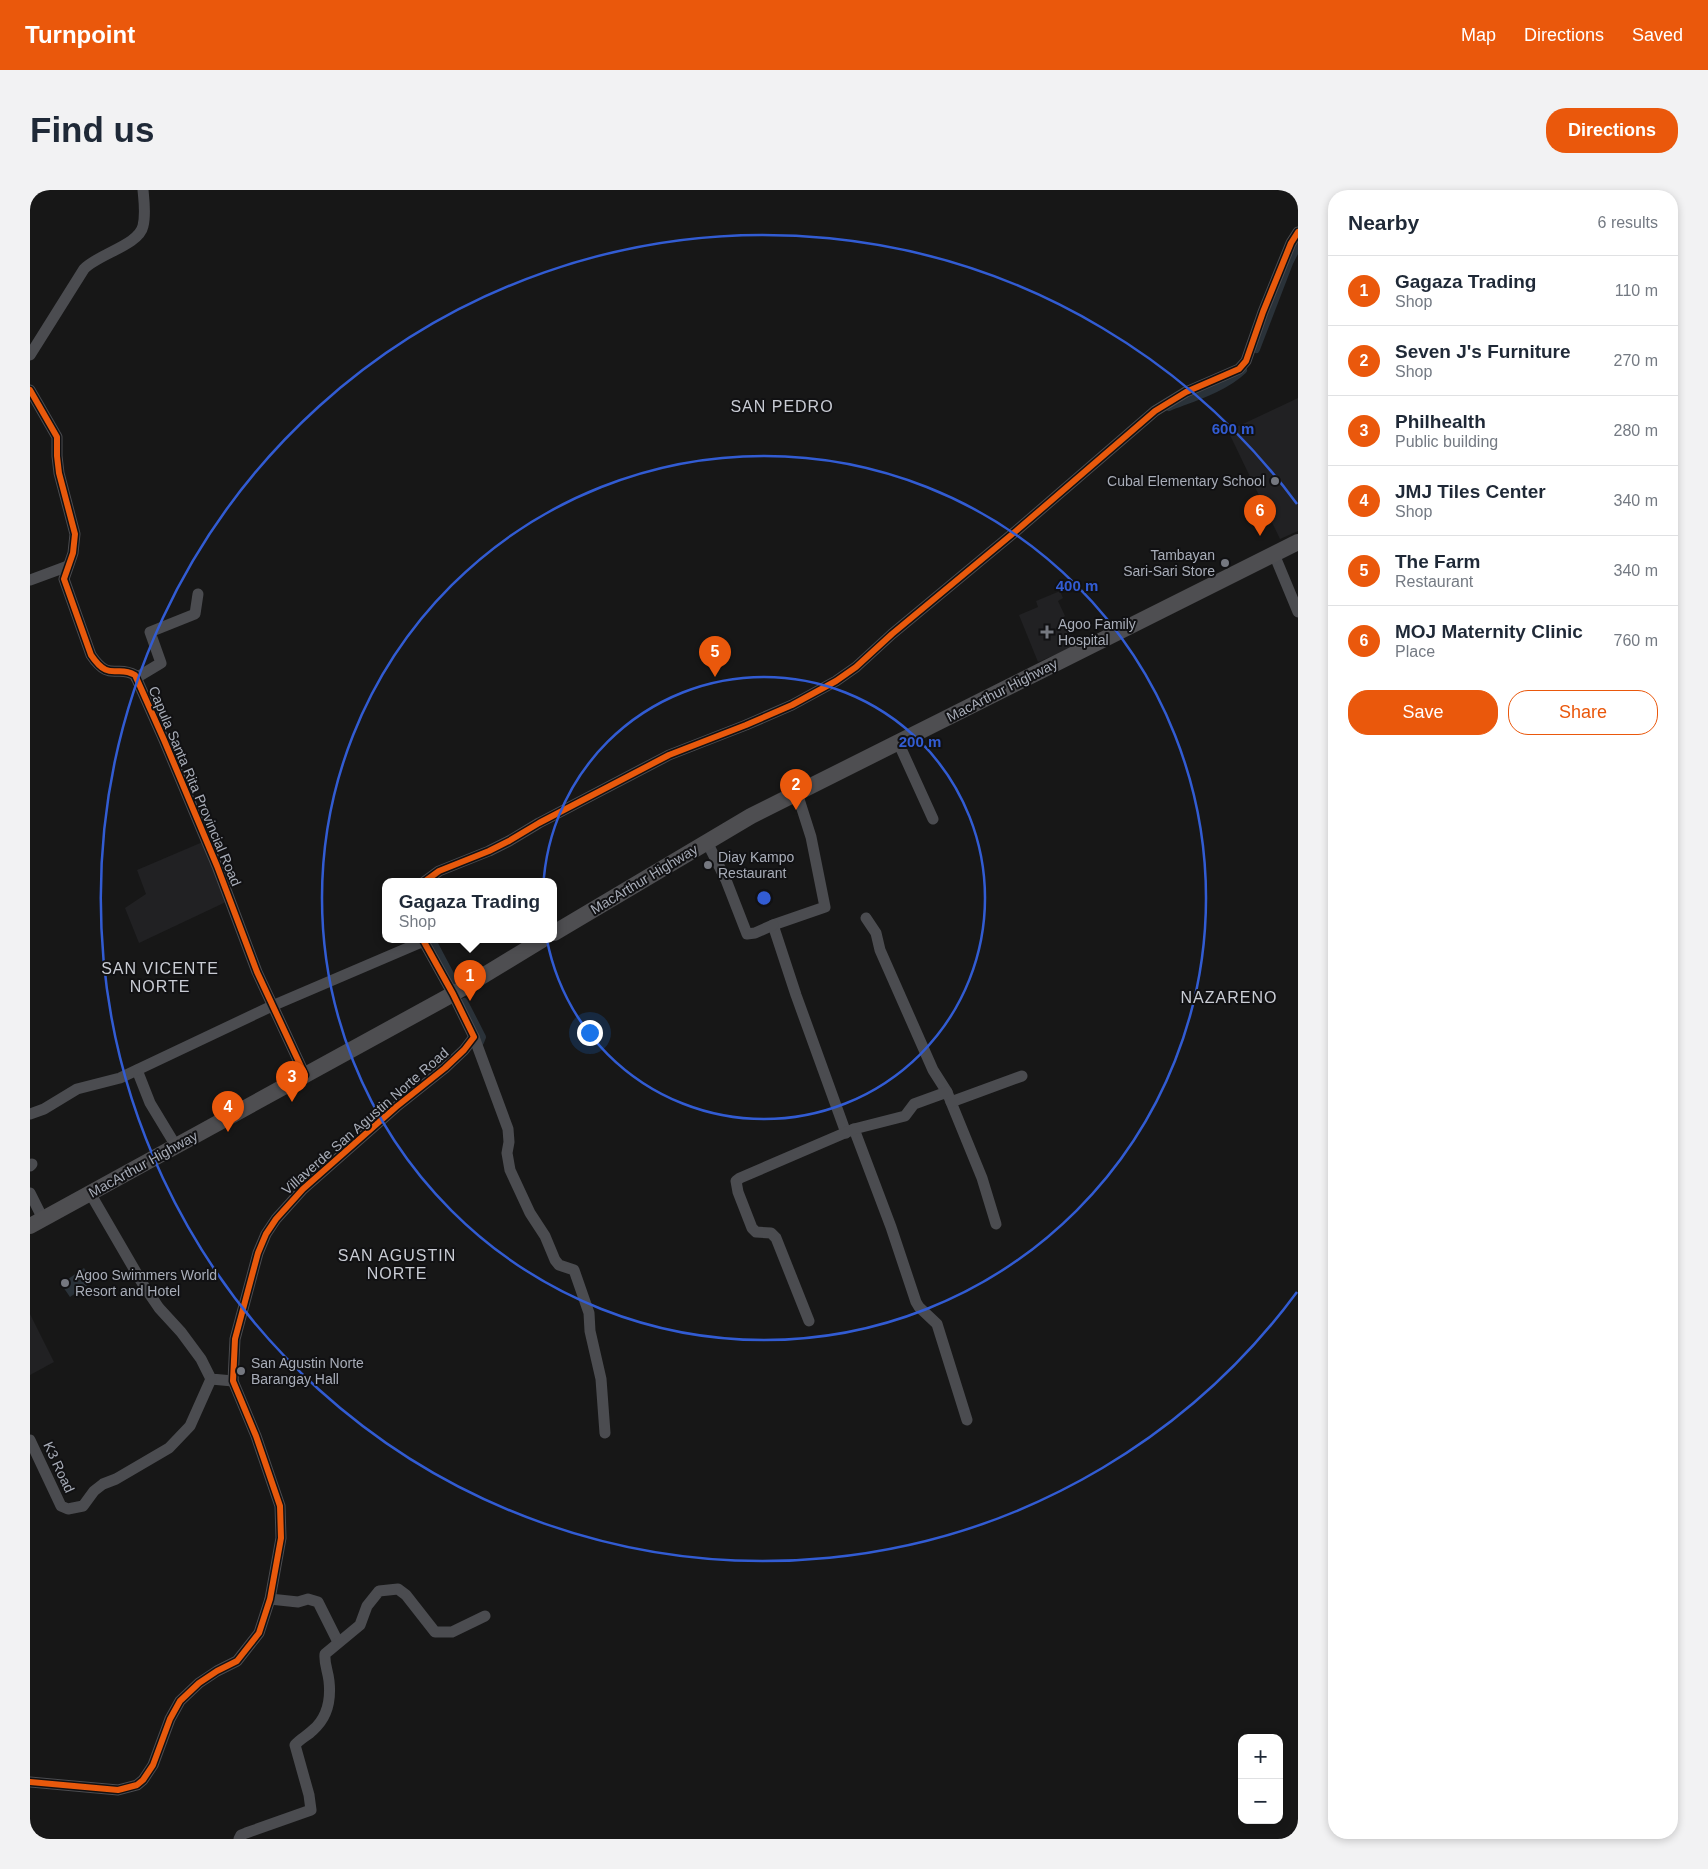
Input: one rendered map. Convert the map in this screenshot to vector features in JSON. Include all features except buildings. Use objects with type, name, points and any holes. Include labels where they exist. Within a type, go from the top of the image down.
[{"type":"highway","name":"MacArthur Highway","points":[[557,931],[751,816],[1298,542]]},
{"type":"highway","name":"MacArthur Highway","points":[[36,1223],[453,994],[537,943]]},
{"type":"street","points":[[30,356],[88,265],[133,239],[142,230],[144,221],[143,190]]},
{"type":"street","points":[[429,878],[439,871],[496,848],[539,823],[669,755],[792,705],[836,682],[1016,532],[1155,411],[1186,392],[1239,369],[1246,361],[1263,312],[1298,232]]},
{"type":"street","name":"Capula Santa Rita Provincial Road","points":[[30,390],[57,437],[59,473],[75,534],[73,554],[64,579],[91,655],[98,665],[105,670],[131,673],[136,678],[217,866],[241,932],[272,1006],[305,1076]]},
{"type":"street","points":[[1274,554],[1298,612]]},
{"type":"street","points":[[30,580],[68,566]]},
{"type":"street","points":[[136,678],[160,663],[150,632],[195,614],[198,594]]},
{"type":"street","points":[[898,742],[933,819]]},
{"type":"street","points":[[707,842],[726,880],[747,934],[825,907],[811,837],[797,793]]},
{"type":"street","points":[[866,918],[876,933],[880,950],[933,1070],[949,1097],[982,1178],[996,1224]]},
{"type":"street","points":[[773,925],[796,995],[850,1131],[891,1227],[916,1302],[937,1324],[967,1420]]},
{"type":"street","points":[[30,1114],[44,1109],[77,1090],[120,1078],[272,1006],[417,943]]},
{"type":"street","points":[[426,943],[474,1037],[508,1129],[509,1142],[507,1153],[510,1170],[530,1213],[545,1236],[555,1260],[562,1267],[574,1270],[589,1312],[590,1331],[601,1379],[605,1433]]},
{"type":"street","name":"Villaverde San Agustin Norte Road","points":[[30,1782],[118,1790],[131,1788],[143,1780],[153,1765],[170,1719],[180,1701],[199,1683],[237,1661],[259,1633],[270,1599],[281,1538],[280,1506],[256,1436],[233,1381],[235,1339],[258,1253],[266,1234],[276,1219],[303,1189],[396,1107],[444,1068],[464,1050],[474,1037]]},
{"type":"street","points":[[136,1070],[150,1103],[176,1146]]},
{"type":"street","points":[[809,1322],[776,1238],[771,1233],[756,1232],[752,1228],[738,1192],[736,1181],[850,1131],[905,1116],[914,1104],[949,1097],[1022,1076]]},
{"type":"street","points":[[90,1193],[144,1286],[202,1359],[211,1379],[233,1381]]},
{"type":"street","points":[[30,1194],[36,1223]]},
{"type":"street","name":"K3 Road","points":[[30,1440],[61,1506],[68,1509],[83,1506],[94,1491],[103,1484],[169,1448],[190,1426],[211,1379]]},
{"type":"street","points":[[239,1839],[241,1835],[311,1810],[310,1794],[295,1745],[314,1730],[328,1708],[331,1696],[324,1663],[325,1654],[360,1625],[367,1606],[379,1591],[398,1589],[406,1595],[435,1632],[452,1632],[485,1616]]},
{"type":"street","points":[[270,1599],[298,1602],[308,1599],[318,1602],[338,1642]]},
{"type":"shaded area","name":"Cubal Elementary School","points":[[1298,398],[1298,531],[1280,539],[1228,431]]},
{"type":"shaded area","name":"Agoo Family Hospital","points":[[1060,591],[1063,598],[1058,601],[1065,616],[1062,618],[1074,647],[1038,662],[1019,615],[1038,607],[1036,601]]},
{"type":"shaded area","points":[[205,841],[228,901],[139,943],[125,908],[146,894],[137,870]]},
{"type":"shaded area","points":[[84,1268],[93,1281],[70,1297],[61,1284]]},
{"type":"shaded area","points":[[30,1314],[54,1362],[30,1375]]},
{"type":"waterway","points":[[1256,349],[1289,263],[1298,245]]},
{"type":"waterway","points":[[1169,407],[1218,387],[1243,370]]},
{"type":"waterway","points":[[434,943],[453,980]]},
{"type":"waterway","points":[[464,1002],[482,1037],[480,1042]]},
{"type":"cycle path","points":[[429,878],[439,871],[509,841],[539,823],[669,755],[792,705],[836,681],[856,667],[892,634],[1016,531],[1155,411],[1186,392],[1239,369],[1246,361],[1263,312],[1291,243],[1298,232]]},
{"type":"cycle path","points":[[30,390],[57,437],[59,473],[75,534],[73,553],[64,579],[91,655],[108,671],[123,671],[135,675],[217,866],[257,972],[305,1075]]},
{"type":"cycle path","points":[[30,1782],[118,1790],[137,1785],[143,1780],[153,1765],[170,1719],[180,1701],[199,1683],[237,1661],[259,1633],[270,1599],[281,1538],[280,1506],[256,1436],[233,1381],[235,1339],[258,1253],[266,1234],[276,1219],[303,1189],[396,1107],[445,1068],[464,1050],[474,1037],[425,943]]},
{"type":"place","name":"Cubal Elementary School","points":[[1275,481]]},
{"type":"place","name":"MOJ Maternity Clinic","points":[[1260,536]]},
{"type":"place","name":"Tambayan Sari-Sari Store","points":[[1225,563]]},
{"type":"place","name":"Agoo Family Hospital","points":[[1047,632]]},
{"type":"place","name":"The Farm","points":[[715,677]]},
{"type":"place","name":"Seven J's Furniture","points":[[796,810]]},
{"type":"place","name":"Diay Kampo Restaurant","points":[[708,865]]},
{"type":"place","name":"Gagaza Trading","points":[[470,1001]]},
{"type":"place","name":"Philhealth","points":[[292,1102]]},
{"type":"place","name":"JMJ Tiles Center","points":[[228,1132]]},
{"type":"place","name":"Agoo Swimmers World Resort and Hotel","points":[[65,1283]]},
{"type":"place","name":"San Agustin Norte Barangay Hall","points":[[241,1371]]},
{"type":"district","name":"SAN PEDRO","points":[[782,406]]},
{"type":"district","name":"SAN VICENTE NORTE","points":[[160,977]]},
{"type":"district","name":"NAZARENO","points":[[1229,997]]},
{"type":"district","name":"SAN AGUSTIN NORTE","points":[[397,1264]]}]
